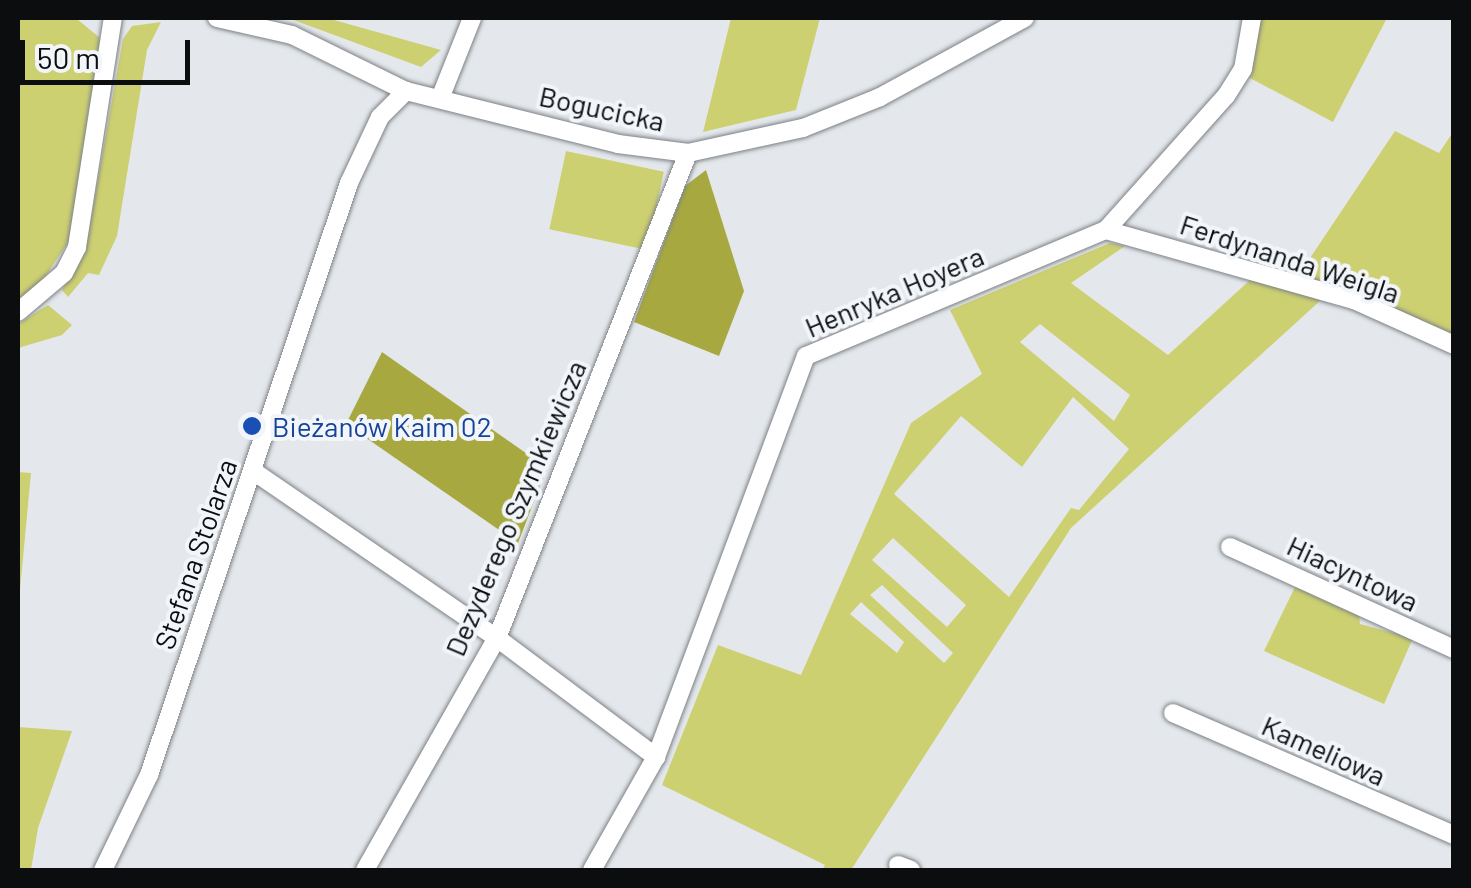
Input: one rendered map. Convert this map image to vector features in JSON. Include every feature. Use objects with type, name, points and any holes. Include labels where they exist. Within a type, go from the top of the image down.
[{"type":"street","points":[[18,312],[64,273],[77,247],[113,18]]},
{"type":"street","name":"Bogucicka","points":[[217,18],[292,36],[406,90],[618,144],[688,153],[803,128],[880,96],[1025,18]]},
{"type":"street","points":[[440,96],[472,18]]},
{"type":"street","name":"Henryka Hoyera","points":[[592,870],[656,756],[806,356],[1106,230],[1226,96],[1244,69],[1252,18]]},
{"type":"street","name":"Stefana Stolarza","points":[[103,870],[148,774],[348,183],[380,118],[406,90]]},
{"type":"street","name":"Dezyderego Szymkiewicza","points":[[365,870],[497,638],[688,153]]},
{"type":"street","name":"Ferdynanda Weigla","points":[[1106,230],[1354,300],[1454,345]]},
{"type":"street","points":[[253,471],[497,638],[656,756]]},
{"type":"street","name":"Hiacyntowa","points":[[1230,547],[1454,650]]},
{"type":"street","name":"Kameliowa","points":[[1172,713],[1454,836]]},
{"type":"green space","points":[[18,18],[77,19],[100,38],[69,241],[37,289],[18,300]]},
{"type":"green space","points":[[288,18],[327,18],[441,50],[421,67]]},
{"type":"green space","points":[[731,18],[820,18],[796,110],[703,132]]},
{"type":"green space","points":[[1261,18],[1387,18],[1333,122],[1250,78]]},
{"type":"green space","points":[[161,22],[147,50],[117,236],[99,275],[88,273],[68,297],[62,290],[86,246],[123,39],[132,26]]},
{"type":"green space","points":[[1395,131],[1439,153],[1453,132],[1453,336],[1223,257],[1300,273]]},
{"type":"green space","points":[[566,151],[664,172],[647,250],[549,229]]},
{"type":"green space","points":[[1110,243],[1125,246],[1071,283],[1168,355],[1250,280],[1322,299],[1071,528],[851,870],[822,870],[825,865],[662,785],[718,645],[801,675],[911,423],[982,374],[950,310]],"holes":[[[1040,324],[1130,395],[1114,421],[1020,342]],[[1073,397],[1129,449],[1079,510],[1071,508],[1009,597],[894,494],[961,416],[1022,467]],[[893,538],[966,605],[947,627],[872,560]],[[882,585],[953,653],[944,663],[870,595]],[[861,602],[904,642],[897,653],[850,614]]]},
{"type":"green space","points":[[48,305],[72,325],[62,335],[18,348],[18,324]]},
{"type":"green space","points":[[18,472],[31,473],[18,611]]},
{"type":"green space","points":[[1295,587],[1359,616],[1360,624],[1413,638],[1384,704],[1264,651]]},
{"type":"green space","points":[[18,727],[72,731],[38,828],[31,870],[18,870]]},
{"type":"shaded area","points":[[706,170],[744,291],[719,356],[634,322],[685,186]]},
{"type":"shaded area","points":[[382,352],[547,468],[518,543],[346,424]]},
{"type":"place","name":"Bieżanów Kaim 02","points":[[252,426]]}]
